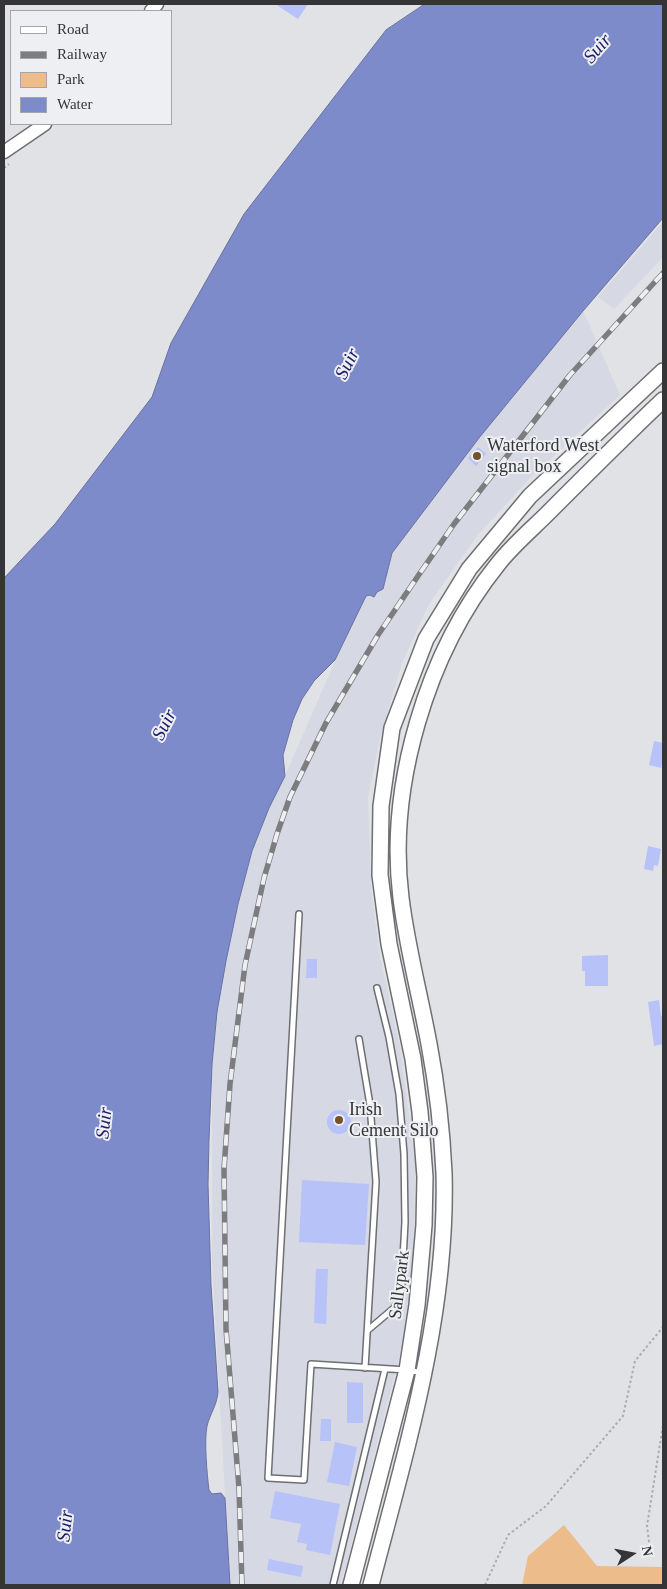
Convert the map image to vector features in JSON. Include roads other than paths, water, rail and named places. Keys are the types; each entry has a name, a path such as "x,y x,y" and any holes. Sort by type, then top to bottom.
{"main road":[{"name":"Sallypark","path":"351,1585 407,1370 421,1273 425,1217 425,1177 418,1096 382,895 379,856 381,806 392,728 426,639 469,570 530,496 663,371"},
{"path":"371,1585 424,1373 436,1304 444,1212 444,1172 436,1088 429,1042 416,984 400,894 399,831 407,764 430,685 464,613 499,563 663,400"}],"street":[{"path":"4,152 44,125"}],"lane":[{"path":"299,914 268,1478 304,1480 311,1364 407,1370 424,1373"},
{"path":"368,1330 394,1308 401,1297 405,1222 404,1154 399,1094 389,1037 377,988"},
{"path":"359,1039 370,1105 375,1163 365,1368"},
{"path":"333,1585 385,1369"}],"water":[{"name":"Suir","path":"425,4 663,4 663,218 583,311 479,438 392,553 383,589 377,592 374,597 366,596 335,660 314,681 302,699 293,720 283,755 285,776 269,808 252,851 238,904 217,1012 212,1064 208,1184 211,1285 218,1392 207,1426 206,1449 209,1490 212,1494 221,1493 225,1498 230,1585 4,1585 5,577 55,524 152,397 171,343 244,214 386,30"}],"railway":[{"path":"242,1585 239,1488 226,1329 224,1169 230,1084 245,965 264,878 277,834 290,797 326,723 378,635 418,576 454,524 570,375 663,273"}],"place":[{"name":"Waterford West signal box","path":"477,456"},
{"name":"Irish Cement Silo","path":"339,1120"}]}
